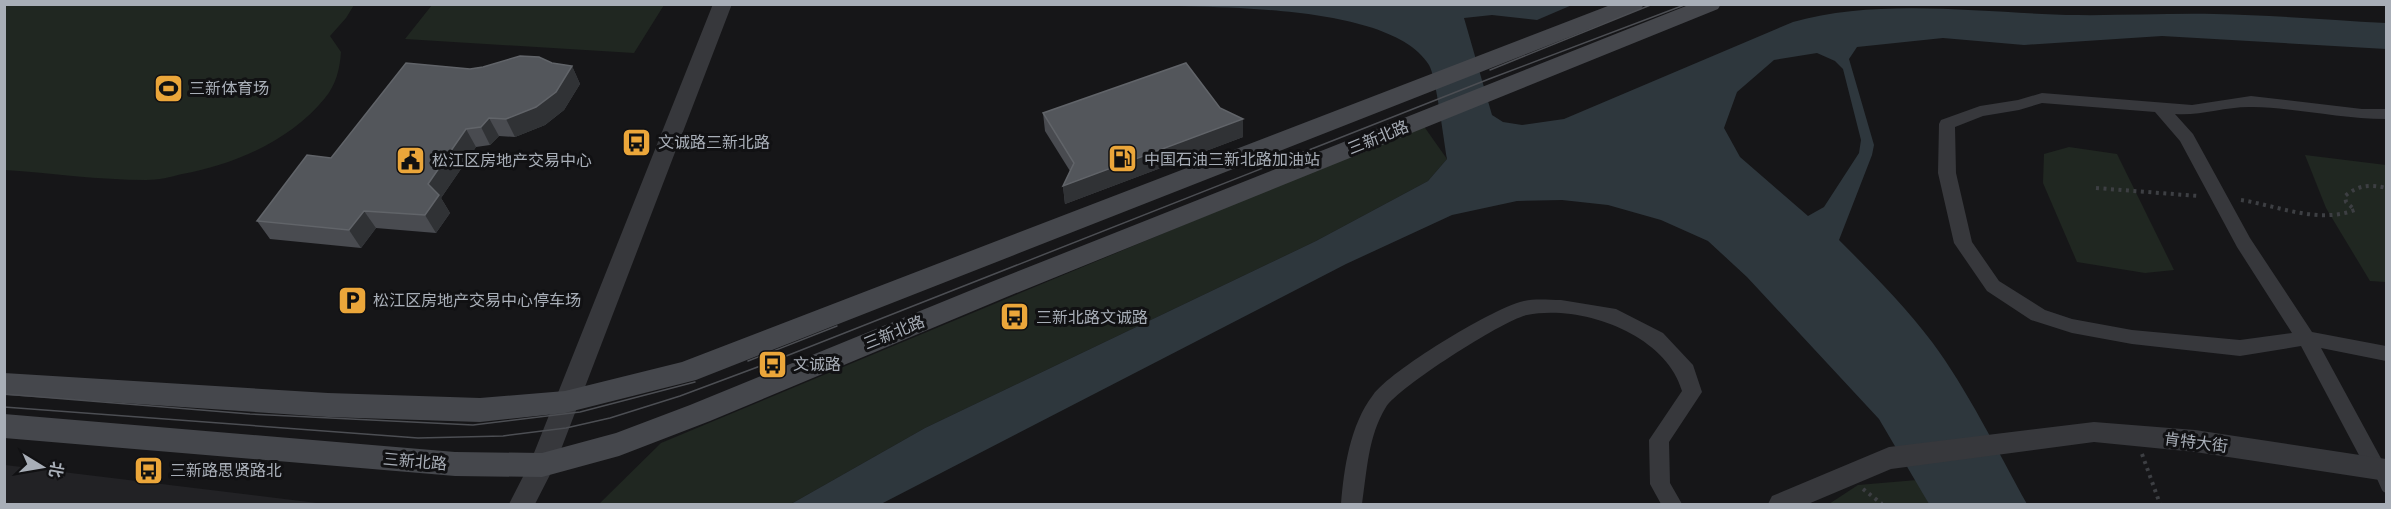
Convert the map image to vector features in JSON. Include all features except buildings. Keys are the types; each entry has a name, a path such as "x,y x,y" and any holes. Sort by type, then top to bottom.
{"main road":[{"name":"三新北路","path":"4,384 328,405 480,410 565,402 686,372 1634,4"},
{"name":"三新北路","path":"4,426 455,464 542,465 619,444 700,413 1711,4"}],"street":[{"path":"522,504 542,465 723,4"},
{"path":"2386,114 2362,114 2251,101 2192,110 2042,98 2019,105 1980,111 1947,124 1947,173 1963,243 1993,286 2038,315 2072,326 2132,337 2241,348 2306,338 2386,353"},
{"path":"2158,106 2187,138 2243,242 2306,338 2383,475"},
{"path":"1351,504 1362,438 1380,400 1415,371 1453,345 1523,308 1561,307 1609,314 1647,333 1656,338 1686,371 1692,392 1659,440 1659,484 1672,504"},
{"name":"肯特大街","path":"1782,504 1889,458 2094,432 2195,441 2383,475"}],"path":[{"path":"2096,188 2136,192 2167,191 2212,198 2222,202 2248,201 2324,216 2339,216 2355,210 2346,202 2344,196 2351,189 2373,184 2386,188"},
{"path":"2136,436 2160,504"},
{"path":"1858,485 1882,504"}],"shaded area":[{"name":"三新体育场","path":"4,5 354,5 330,36 341,52 335,82 325,98 295,127 260,148 222,164 169,177 128,180 5,170"},
{"path":"432,5 664,5 634,53 405,39"},
{"path":"1123,5 1572,5 1537,20 1492,15 1464,18 1492,115 1503,122 1522,125 1564,119 1793,22 1853,11 1916,8 2063,15 2214,14 2386,23 2386,49 2162,36 2024,45 1943,38 1857,47 1849,59 1874,145 1839,240 1899,302 1945,360 1970,400 2027,504 1929,504 1879,419 1747,277 1708,241 1661,220 1608,205 1562,200 1517,201 1452,215 1346,264 881,504 791,504 925,428 1316,241 1428,181 1447,159 1432,72 1429,65 1407,44 1374,29 1333,18 1240,8","holes":["1817,53 1835,61 1843,69 1861,140 1859,153 1824,207 1808,216 1740,157 1724,128 1737,92 1774,60"]},
{"path":"1423,125 1447,159 1428,181 1316,241 925,428 791,504 599,504 661,443"},
{"path":"2069,147 2117,154 2174,270 2145,273 2077,262 2043,183 2044,154"},
{"path":"2305,155 2386,165 2386,282 2370,281 2326,208"},
{"path":"5,465 325,504 5,504"},
{"path":"1917,480 1929,504 1829,504 1858,485"}],"tram line":[{"path":"1490,70 1653,4"},
{"path":"4,407 418,438 503,436 566,428 610,418 680,396 771,362 1489,79 1687,4"},
{"path":"748,361 837,326"},
{"path":"4,394 250,414 473,425 580,412 695,382"}],"place":[{"name":"三新体育场","path":"168,88"},
{"name":"文诚路三新北路","path":"637,142"},
{"name":"中国石油三新北路加油站","path":"1123,159"},
{"name":"松江区房地产交易中心","path":"411,160"},
{"name":"松江区房地产交易中心停车场","path":"352,300"},
{"name":"三新北路文诚路","path":"1015,317"},
{"name":"文诚路","path":"772,364"},
{"name":"三新路思贤路北","path":"149,470"}]}
